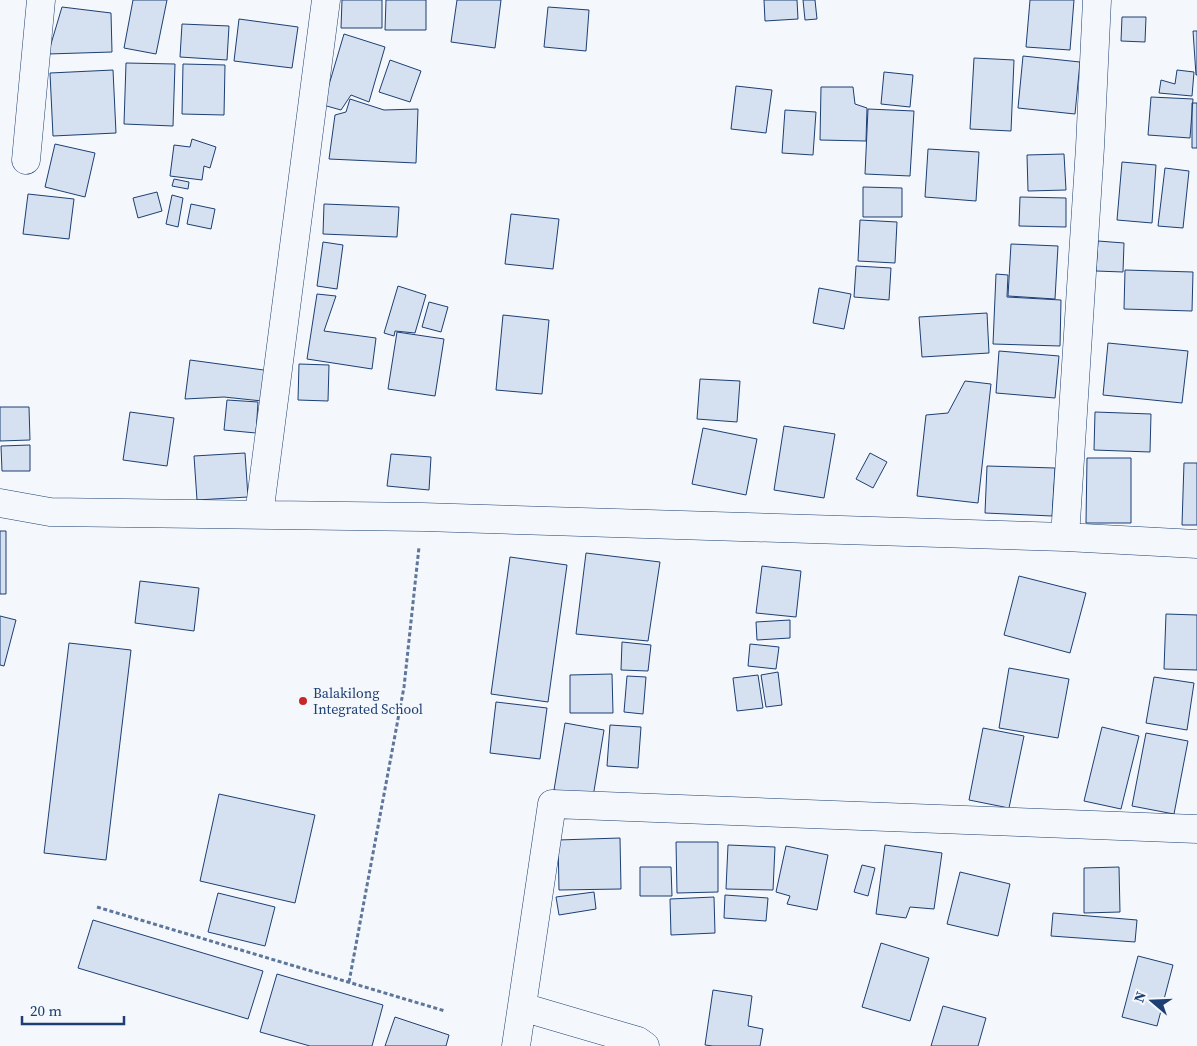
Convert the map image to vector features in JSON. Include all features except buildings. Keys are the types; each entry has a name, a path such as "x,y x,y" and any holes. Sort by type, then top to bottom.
{"street":[{"path":"26,160 41,0"},
{"path":"259,515 326,0"},
{"path":"1065,537 1097,0"},
{"path":"0,503 50,512 423,517 1065,537 1197,544"},
{"path":"516,1046 552,804 1197,829"},
{"path":"522,1007 638,1041 646,1046"}],"path":[{"path":"349,982 404,687 423,517"},
{"path":"98,907 445,1011"}],"place":[{"name":"Balakilong Integrated School","path":"303,701"}]}
